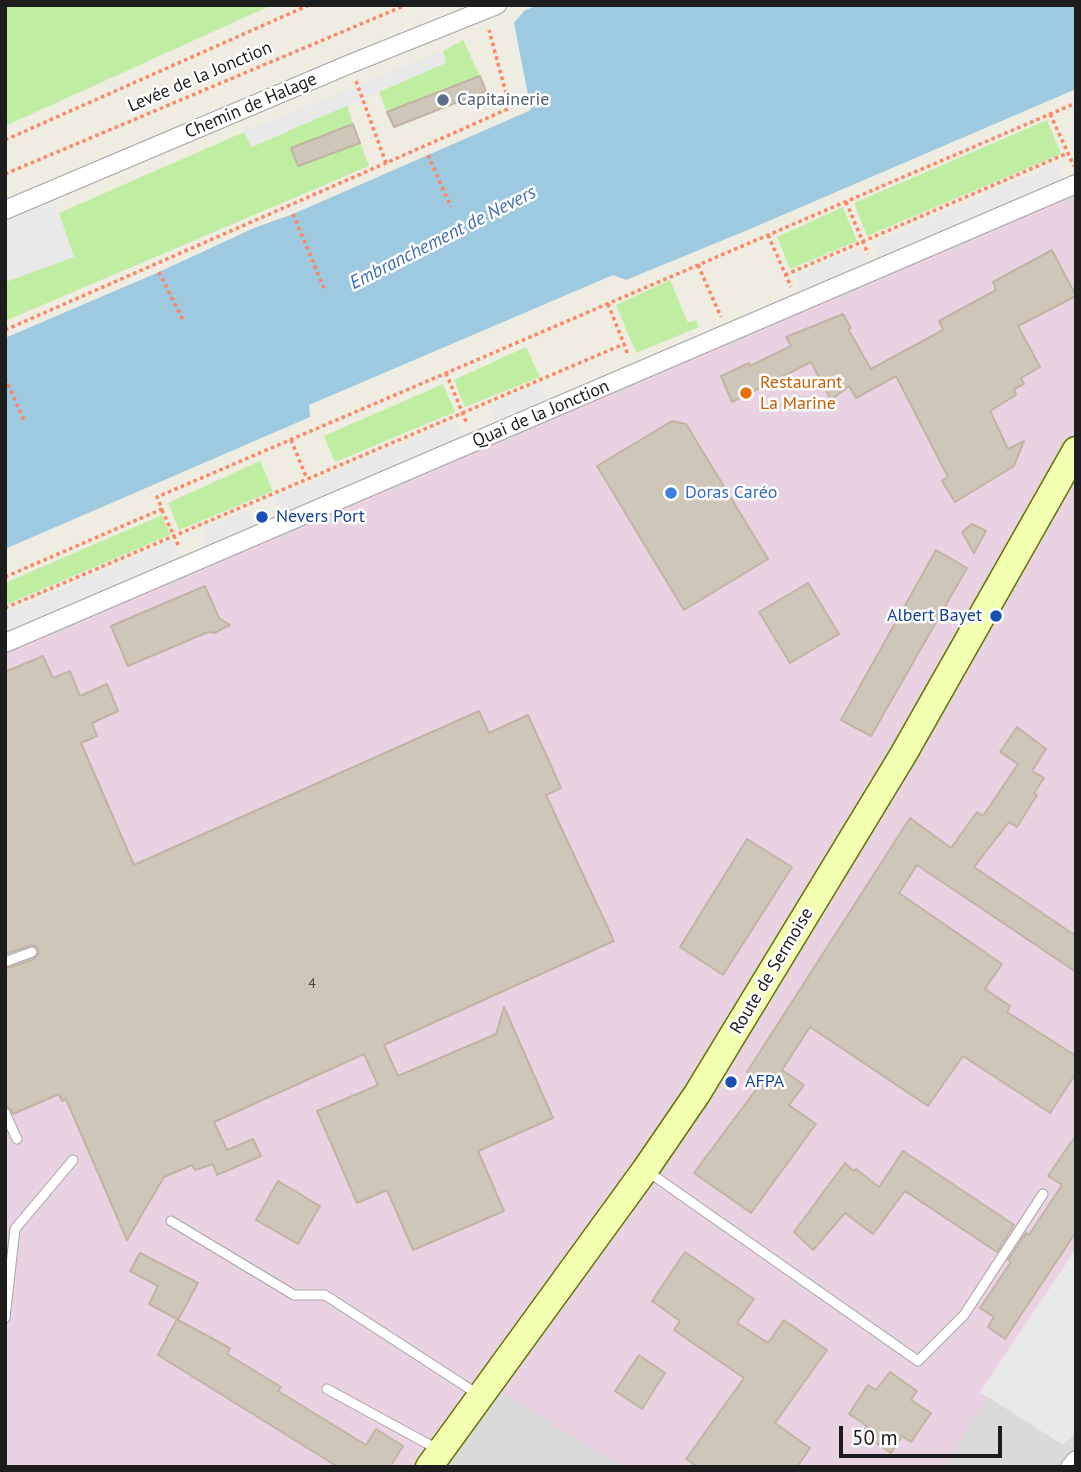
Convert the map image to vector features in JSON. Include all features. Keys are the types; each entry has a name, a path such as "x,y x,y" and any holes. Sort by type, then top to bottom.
{"main road":[{"name":"Route de Sermoise","path":"435,1459 697,1094 903,755 1075,453"}],"street":[{"name":"Chemin de Halage","path":"5,210 350,64 491,8"},
{"name":"Quai de la Jonction","path":"5,643 876,272 1076,184"},
{"path":"1070,1467 1076,1460"}],"lane":[{"path":"5,962 32,952"},
{"path":"5,1113 17,1139"},
{"path":"5,1318 15,1229 73,1160"},
{"path":"645,1170 918,1361 964,1315 1043,1194"},
{"path":"171,1221 294,1295 325,1295 481,1395"},
{"path":"327,1389 435,1459"}],"path":[{"path":"5,140 309,5"},
{"name":"Levée de la Jonction","path":"5,174 406,5"},
{"path":"5,330 510,108 491,8"},
{"path":"350,64 386,163"},
{"path":"187,565 158,497 1076,103"},
{"path":"1050,114 1076,171"},
{"path":"785,275 1068,153"},
{"path":"428,155 451,207"},
{"path":"846,202 876,272"},
{"path":"293,214 324,288"},
{"path":"768,235 792,290"},
{"path":"698,265 729,335"},
{"path":"159,272 184,322"},
{"path":"608,304 630,359"},
{"path":"5,608 624,344"},
{"path":"446,373 475,442"},
{"path":"5,379 24,420"},
{"path":"291,440 307,479"},
{"path":"5,577 162,509"}],"shaded area":[{"path":"443,51 446,63 251,147 244,132"},
{"path":"1057,162 1063,179 878,259 872,244"},
{"path":"1076,185 1076,1257 944,1467 621,1467 504,1393 441,1467 5,1467 5,643"},
{"path":"54,199 74,257 5,282 5,218"},
{"path":"861,247 868,263 800,291 795,275"},
{"path":"540,383 548,401 496,422 488,407"},
{"path":"456,420 464,436 280,516 273,498"},
{"path":"246,510 254,526 207,546 201,530"},
{"path":"173,540 181,558 5,633 5,613"},
{"path":"1076,1249 1076,1432 1063,1445 980,1392"},
{"path":"1076,1257 1076,1467 944,1467"},
{"path":"504,1393 621,1467 441,1467"}],"green space":[{"path":"5,5 272,5 5,126"},
{"path":"463,40 480,76 387,112 379,92 445,63 443,51"},
{"path":"347,105 353,124 292,148 299,166 360,143 369,166 5,321 5,282 73,257 59,213 244,132 252,147"},
{"path":"1047,120 1061,154 867,236 854,203"},
{"path":"843,207 857,241 790,269 777,237"},
{"path":"670,280 688,323 696,320 699,327 636,353 616,305"},
{"path":"526,347 540,377 465,407 454,380"},
{"path":"443,384 455,412 335,462 324,436"},
{"path":"260,461 273,491 179,530 168,503"},
{"path":"162,515 170,535 5,605 5,583"}],"water":[{"name":"Embranchement de Nevers","path":"537,5 1076,5 1076,89 750,229 626,280 613,275 309,405 310,417 5,549 5,338 531,110 514,23 524,11"}],"building":[{"path":"480,76 486,91 394,127 387,112"},
{"path":"353,124 360,143 298,166 291,148"},
{"path":"1052,250 1076,296 1018,326 1040,367 1021,378 1024,384 1014,389 1016,395 990,411 1008,449 1024,441 1014,466 955,502 942,481 948,477 896,376 856,398 849,386 831,400 811,362 732,402 721,376 749,363 750,366 791,346 786,337 843,314 851,328 848,329 871,369 943,330 939,321 996,290 993,282"},
{"name":"Doras Caréo","path":"672,421 686,424 768,559 684,610 597,466"},
{"path":"972,524 986,531 974,553 962,532"},
{"path":"936,550 967,568 871,736 841,720"},
{"path":"808,583 839,634 790,663 759,612"},
{"path":"205,586 219,618 230,625 128,666 111,626"},
{"path":"43,656 53,678 70,671 80,696 107,684 118,711 92,723 97,736 81,743 134,865 479,711 489,733 528,715 561,788 546,795 614,941 384,1045 398,1076 496,1034 504,1007 553,1118 478,1151 504,1211 413,1250 387,1190 357,1203 317,1111 378,1085 364,1054 214,1122 227,1150 253,1139 261,1156 217,1175 213,1164 195,1170 192,1165 164,1177 127,1240 66,1099 62,1101 59,1094 13,1114 10,1108 5,1106 5,969 34,959 39,952 37,947 32,945 5,954 5,672"},
{"path":"1017,727 1046,749 1032,771 1044,778 1017,827 1009,822 974,867 1076,936 1076,972 917,865 899,893 1002,964 985,989 1010,1006 1007,1012 1076,1056 1076,1073 1050,1113 963,1056 928,1106 810,1027 782,1070 804,1085 789,1105 816,1124 751,1213 694,1173 761,1083 747,1072 910,818 951,848 977,812 983,816 1018,764 1000,752"},
{"path":"747,839 792,867 723,975 680,947"},
{"path":"1076,1135 1076,1232 1005,1339 988,1327 994,1317 980,1308 1011,1262 1008,1260 1026,1233 1029,1235 1062,1185 1048,1176"},
{"path":"903,1151 1014,1225 997,1252 905,1191 873,1234 845,1213 813,1250 794,1232 845,1163 879,1187"},
{"path":"278,1181 320,1206 298,1244 256,1220"},
{"path":"685,1252 754,1299 737,1323 768,1343 784,1320 827,1350 775,1423 810,1448 797,1467 698,1467 686,1459 744,1378 674,1330 680,1321 652,1301"},
{"path":"140,1253 198,1283 178,1320 230,1348 227,1354 281,1387 278,1391 366,1445 376,1429 403,1446 390,1467 338,1467 158,1355 177,1319 149,1304 158,1286 130,1271"},
{"path":"639,1355 665,1373 642,1409 615,1391"},
{"path":"890,1372 917,1391 911,1400 931,1413 911,1442 902,1436 891,1453 862,1433 867,1426 849,1414 868,1385 876,1390"}],"place":[{"name":"Capitainerie","path":"443,100"},
{"name":"Restaurant La Marine","path":"746,393"},
{"name":"Doras Caréo","path":"671,493"},
{"name":"Nevers Port","path":"262,517"},
{"name":"Albert Bayet","path":"996,616"},
{"name":"AFPA","path":"731,1082"}]}
